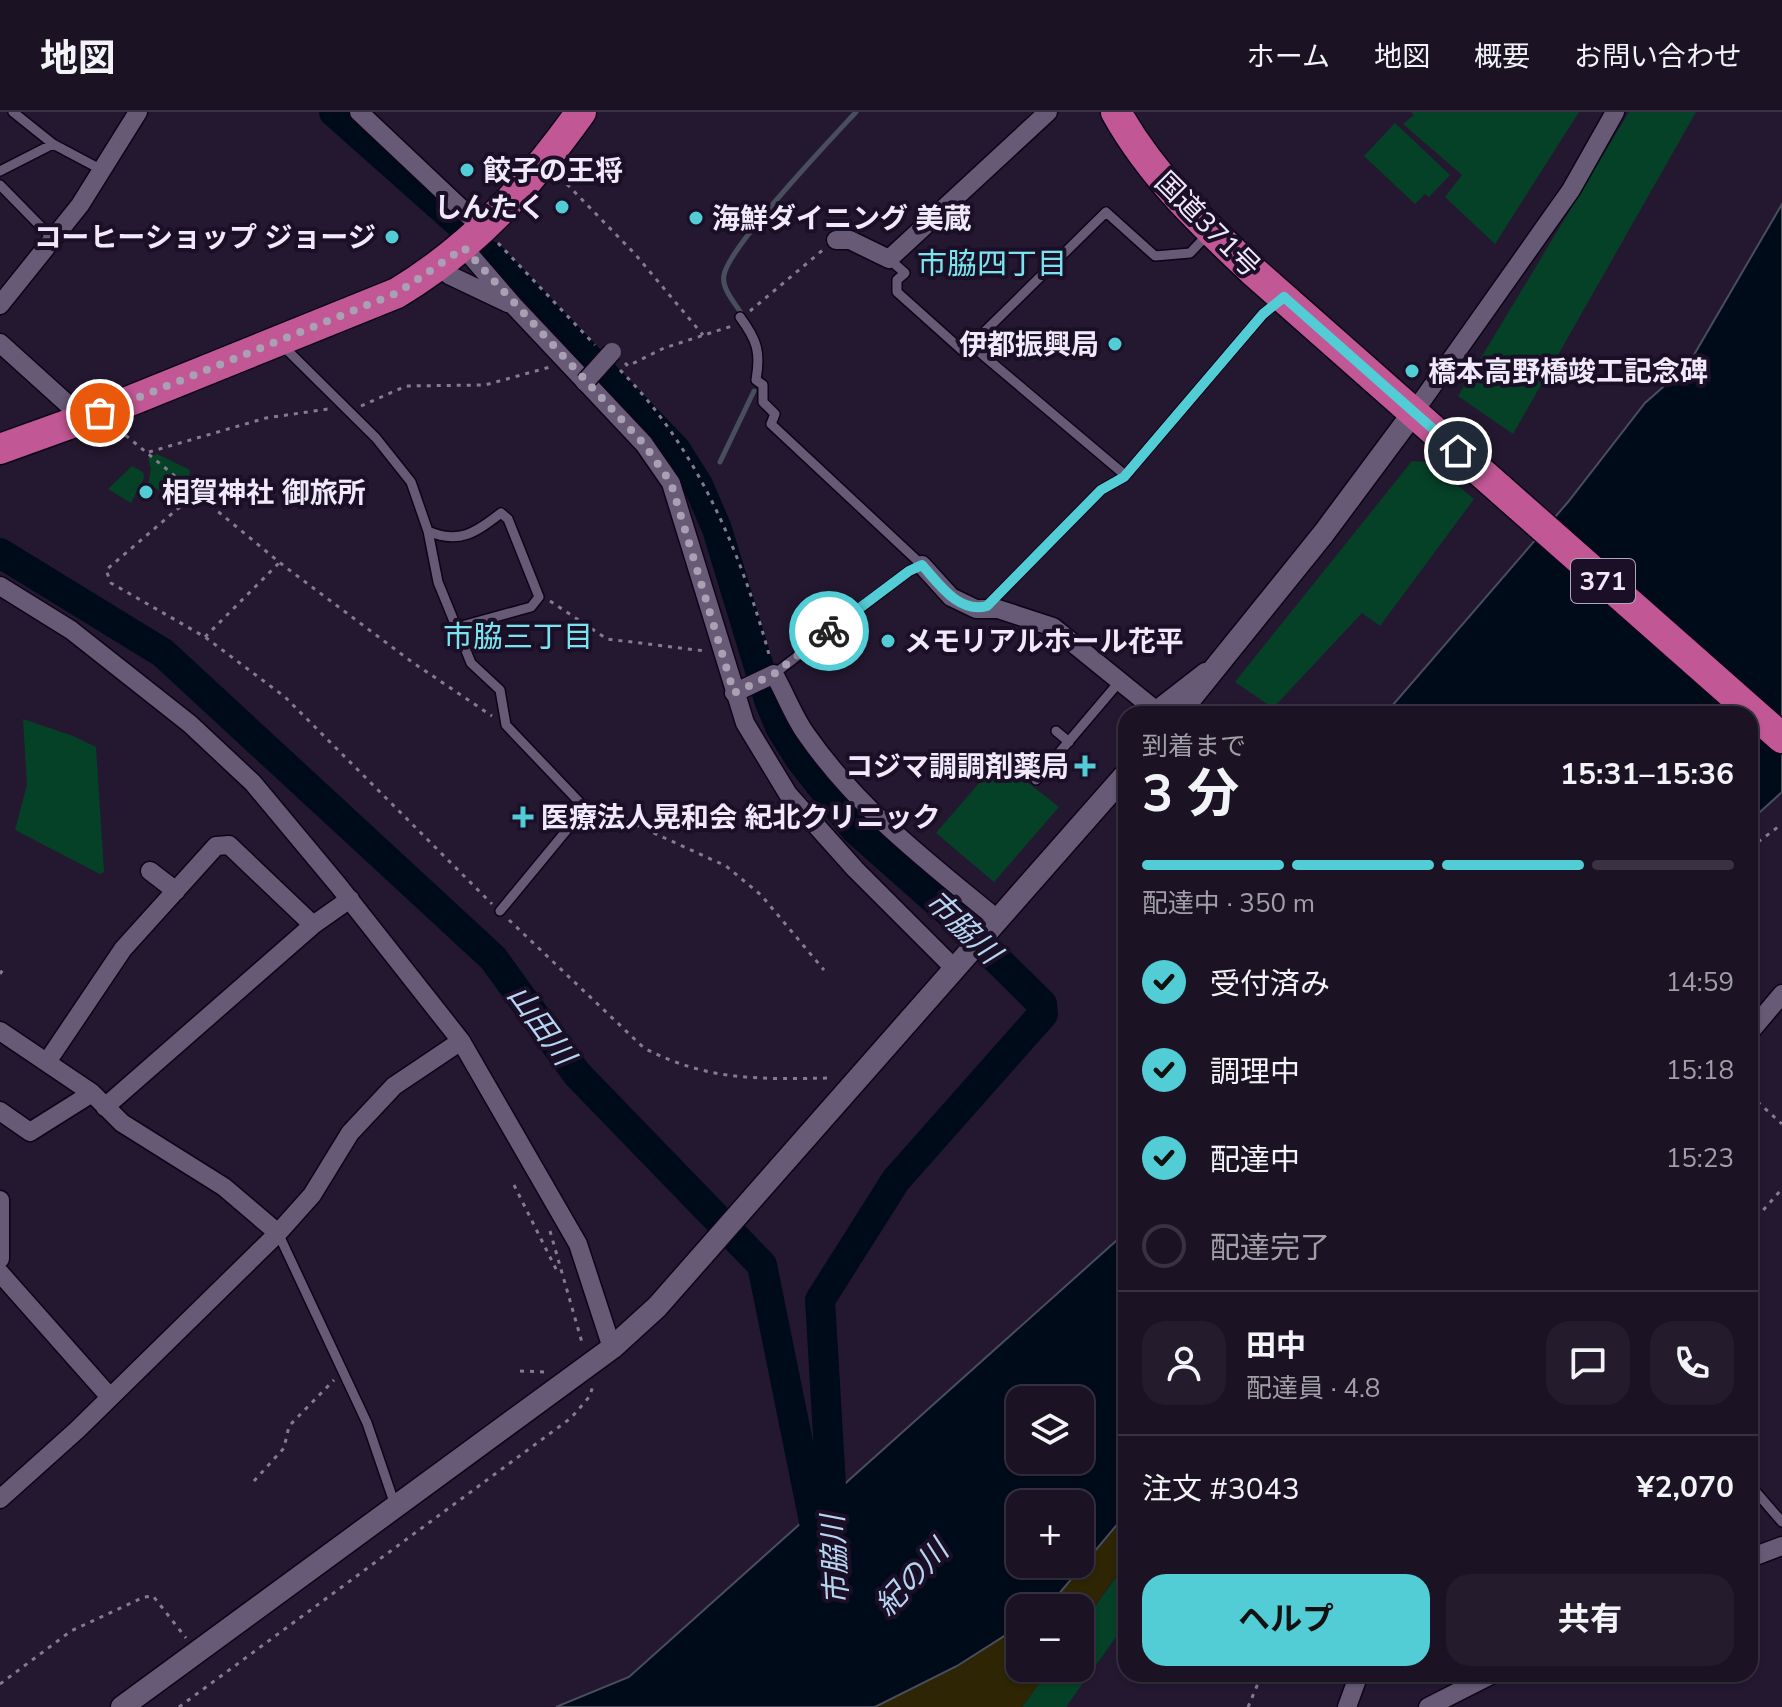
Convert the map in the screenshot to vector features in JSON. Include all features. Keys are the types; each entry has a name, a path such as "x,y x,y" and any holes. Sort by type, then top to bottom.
{"highway":[{"path":"0,449 397,293 474,239 543,161 581,112"},
{"name":"国道371号","path":"1116,112 1136,148 1182,204 1210,231 1746,706"},
{"name":"国道371号","path":"1758,717 1782,738"}],"street":[{"path":"0,305 53,239 138,112"},
{"path":"359,112 474,239 514,306 644,444 671,483 685,521 720,651 745,723 788,794 855,869 954,968"},
{"path":"836,240 850,240 889,259 1048,112"},
{"path":"1184,706 1420,417 1571,190 1615,112"},
{"path":"449,275 514,306"},
{"path":"0,343 92,415"},
{"path":"585,382 609,356"},
{"path":"922,565 951,597 976,609 987,606 1053,627 1147,706"},
{"path":"0,586 71,630 190,724 253,783 350,899 461,1041 578,1244 606,1352"},
{"path":"1161,706 1220,661"},
{"path":"734,693 774,674 804,732 851,791 886,828 997,919"},
{"path":"1104,798 1118,773"},
{"path":"122,1707 606,1352 657,1307 1118,783"},
{"path":"47,1062 123,949 216,846 229,845 313,925"},
{"path":"150,871 176,891"},
{"path":"0,1111 30,1132 99,1100 313,925 350,899"},
{"path":"1758,1022 1782,994"},
{"path":"0,1031 99,1100 158,1148 224,1187 278,1233"},
{"path":"0,1499 77,1430 278,1233 312,1195 350,1133 394,1086 461,1041"},
{"path":"0,1200 0,1259"},
{"path":"0,1273 109,1396"},
{"path":"1758,1555 1782,1546"},
{"path":"1347,1707 1356,1682"},
{"path":"1428,1707 1477,1682"}],"lane":[{"path":"13,112 53,144 102,170"},
{"path":"0,171 53,144"},
{"path":"0,185 53,239"},
{"path":"889,259 905,273 897,280 897,292 964,352 1106,212 1155,256 1190,253 1210,231"},
{"path":"987,606 1101,490 1125,475 1263,314 1284,297"},
{"path":"740,317 755,337 761,355 756,380 763,385 763,402 775,414 771,424 922,565 909,571 774,674"},
{"path":"278,341 376,438 411,482 428,531 438,582 471,663 500,690 506,725 585,808 500,911"},
{"path":"971,345 1125,475"},
{"path":"428,531 445,539 459,539 501,513 508,519 539,597 531,607 458,627"},
{"path":"1036,780 1120,681"},
{"path":"1056,731 1069,742"},
{"path":"278,1233 379,1453 396,1506"},
{"path":"1758,1494 1782,1522"}],"path":[{"path":"543,161 644,264 703,335"},
{"path":"474,239 609,356 634,384 689,459 706,490 758,614 774,674"},
{"path":"149,452 266,418 342,407 406,386 485,385 545,370 564,360"},
{"path":"92,415 149,452 279,563 412,662 506,725"},
{"path":"195,494 106,570 111,583 205,637 250,668 310,720 500,911 644,1048 671,1062 749,1080 857,1077"},
{"path":"205,637 279,563"},
{"path":"539,597 607,639 720,651"},
{"path":"570,794 726,866 761,895 824,970"},
{"path":"1758,842 1782,824"},
{"path":"0,974 4,968"},
{"path":"1758,1102 1782,1124"},
{"path":"514,1185 560,1277 584,1343 577,1354"},
{"path":"1758,1216 1782,1189"},
{"path":"548,1225 560,1277"},
{"path":"179,1707 571,1418 590,1396 606,1352"},
{"path":"254,1481 284,1448 289,1426 325,1392 341,1368"},
{"path":"520,1371 557,1372"},
{"path":"0,1684 71,1631 144,1597 153,1596 197,1651"},
{"path":"1248,1707 1259,1682"}],"green space":[{"path":"1411,112 1579,112 1495,244 1445,197 1462,175 1403,124 1414,115"},
{"path":"1629,112 1696,112 1513,434 1458,396"},
{"path":"1395,123 1450,175 1429,197 1425,194 1415,204 1364,156"},
{"path":"157,454 190,470 189,477 197,481 195,492 176,499 148,484 151,469 148,458"},
{"path":"1412,461 1429,462 1474,499 1380,626 1362,613 1275,706 1270,706 1235,682"},
{"path":"132,466 143,472 144,478 131,503 108,489"},
{"path":"23,719 96,747 104,872 100,874 15,830 27,785"},
{"path":"999,760 1059,807 994,882 936,833"},
{"path":"1118,1576 1118,1634 1094,1668 1094,1608"},
{"path":"1040,1682 1084,1682 1066,1707 1022,1707"}],"sand":[{"path":"1118,1525 1118,1573 1094,1607 1094,1594 1059,1594 1073,1578 1094,1578 1094,1553"},
{"path":"1006,1635 1006,1682 1040,1682 1022,1707 875,1707 957,1666"}],"water":[{"path":"1782,204 1782,792 1758,814 1758,706 1392,706 1568,502 1645,403 1688,365"},
{"name":"紀の川","path":"1118,1239 1118,1524 1094,1552 1094,1490 1006,1490 1006,1578 1072,1578 1059,1594 1006,1594 1006,1635 957,1666 875,1707 556,1707 629,1677"}],"waterway":[{"name":"市脇川","path":"334,112 459,223"},
{"path":"741,313 725,285 724,275 730,261 782,193 856,112"},
{"name":"市脇川","path":"490,256 676,450 698,485 717,529 769,700 780,727 800,759 855,829 951,914 1042,1004 1043,1014 896,1180 820,1300 834,1536"},
{"path":"720,462 754,391"},
{"name":"山田川","path":"0,553 163,653 493,958 577,1074 762,1265 819,1546"}],"way so far":[{"path":"100,413 397,293 464,248 514,306 644,444 671,483 685,521 734,693 774,674 829,631"}],"place":[{"name":"餃子の王将","path":"467,170"},
{"name":"しんたく","path":"562,207"},
{"name":"海鮮ダイニング 美蔵","path":"696,218"},
{"name":"コーヒーショップ ジョージ","path":"392,237"},
{"name":"伊都振興局","path":"1115,344"},
{"name":"橋本高野橋竣工記念碑","path":"1412,371"},
{"name":"相賀神社 御旅所","path":"146,492"},
{"name":"メモリアルホール花平","path":"888,641"},
{"name":"コジマ調調剤薬局","path":"1085,766"},
{"name":"医療法人晃和会 紀北クリニック","path":"523,817"}],"district":[{"name":"市脇四丁目","path":"992,264"},
{"name":"市脇三丁目","path":"518,637"}],"route":[{"path":"829,631 909,571 922,565 951,597 976,609 987,606 1101,490 1124,477 1263,314 1284,297 1458,451"}]}
